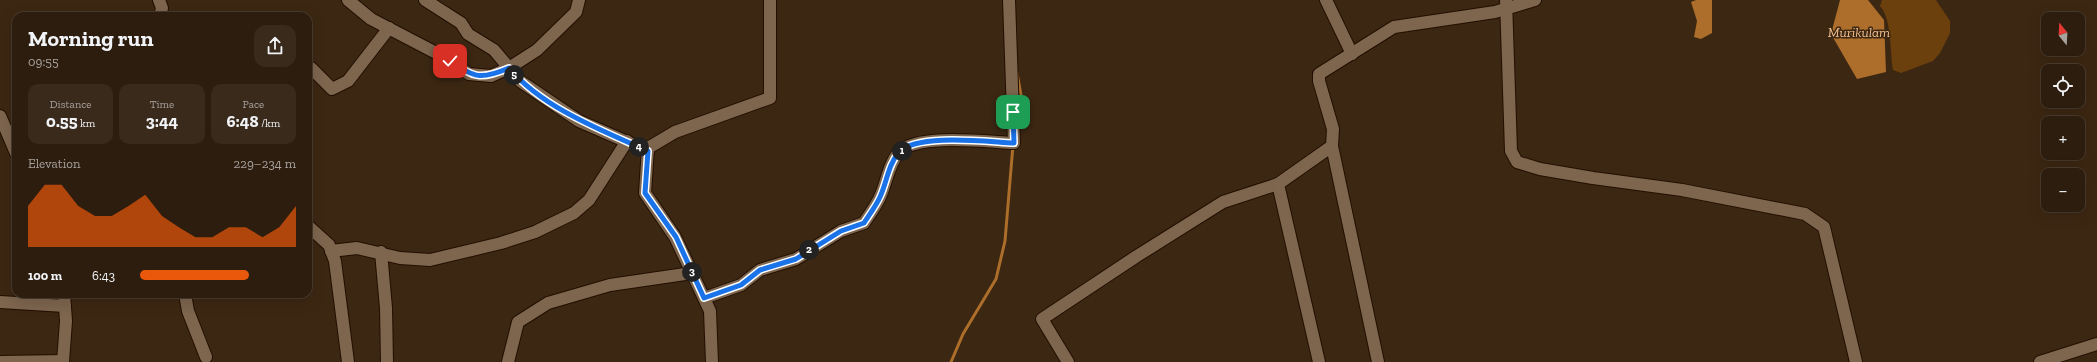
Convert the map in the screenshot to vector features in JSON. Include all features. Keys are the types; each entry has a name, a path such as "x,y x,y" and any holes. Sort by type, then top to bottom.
{"street":[{"path":"159,0 162,8 161,12"},
{"path":"348,0 371,18 442,56 469,74 491,76 509,68 537,50 576,12 579,0"},
{"path":"425,0 461,23 468,34 494,50 520,81 579,121 648,151"},
{"path":"712,362 710,311 676,237 645,193 648,148 675,132 770,98 770,0"},
{"path":"704,298 741,285 760,270 796,259 841,231 864,223 880,198 890,168 900,151 920,143 931,141 957,140 1014,143 1009,0"},
{"path":"1326,0 1352,54"},
{"path":"1378,362 1332,146 1333,129 1318,81 1319,74 1394,27 1495,12 1505,4 1535,0"},
{"path":"1505,4 1511,151 1518,162 1540,169 1682,190 1805,214 1824,227 1856,362"},
{"path":"312,69 332,88 348,81 389,28"},
{"path":"0,116 12,144"},
{"path":"331,251 357,248 381,252 400,258 430,260 501,243 536,232 574,213 589,200 627,141"},
{"path":"1068,362 1042,319 1137,256 1223,202 1278,184 1332,146"},
{"path":"1278,184 1319,362"},
{"path":"312,229 321,236 331,251 335,261 348,362"},
{"path":"381,252 386,308 387,362"},
{"path":"508,362 518,322 548,303 610,285 692,273"},
{"path":"186,298 188,311 206,357"},
{"path":"0,302 64,300 66,321 63,362 1,362"},
{"path":"2040,362 2097,344"}],"shaded area":[{"path":"1882,0 1936,0 1950,21 1950,33 1940,53 1933,61 1901,73 1893,70 1889,27 1884,12 1880,6"}],"water":[{"path":"1696,0 1712,0 1712,33 1701,39 1694,37 1697,21 1691,2"},
{"name":"Murikulam","path":"1840,0 1868,0 1884,20 1886,72 1857,79 1831,34"}],"waterway":[{"path":"1017,73 1024,112 1018,128"},
{"path":"951,362 963,334 996,279 1005,241 1013,145"}],"route":[{"path":"450,61 469,74 491,76 509,68 520,81 579,121 648,151 645,193 676,237 704,298 741,285 760,270 796,259 841,231 864,223 880,198 890,168 900,151 920,143 931,141 957,140 1014,143 1013,112"}]}
